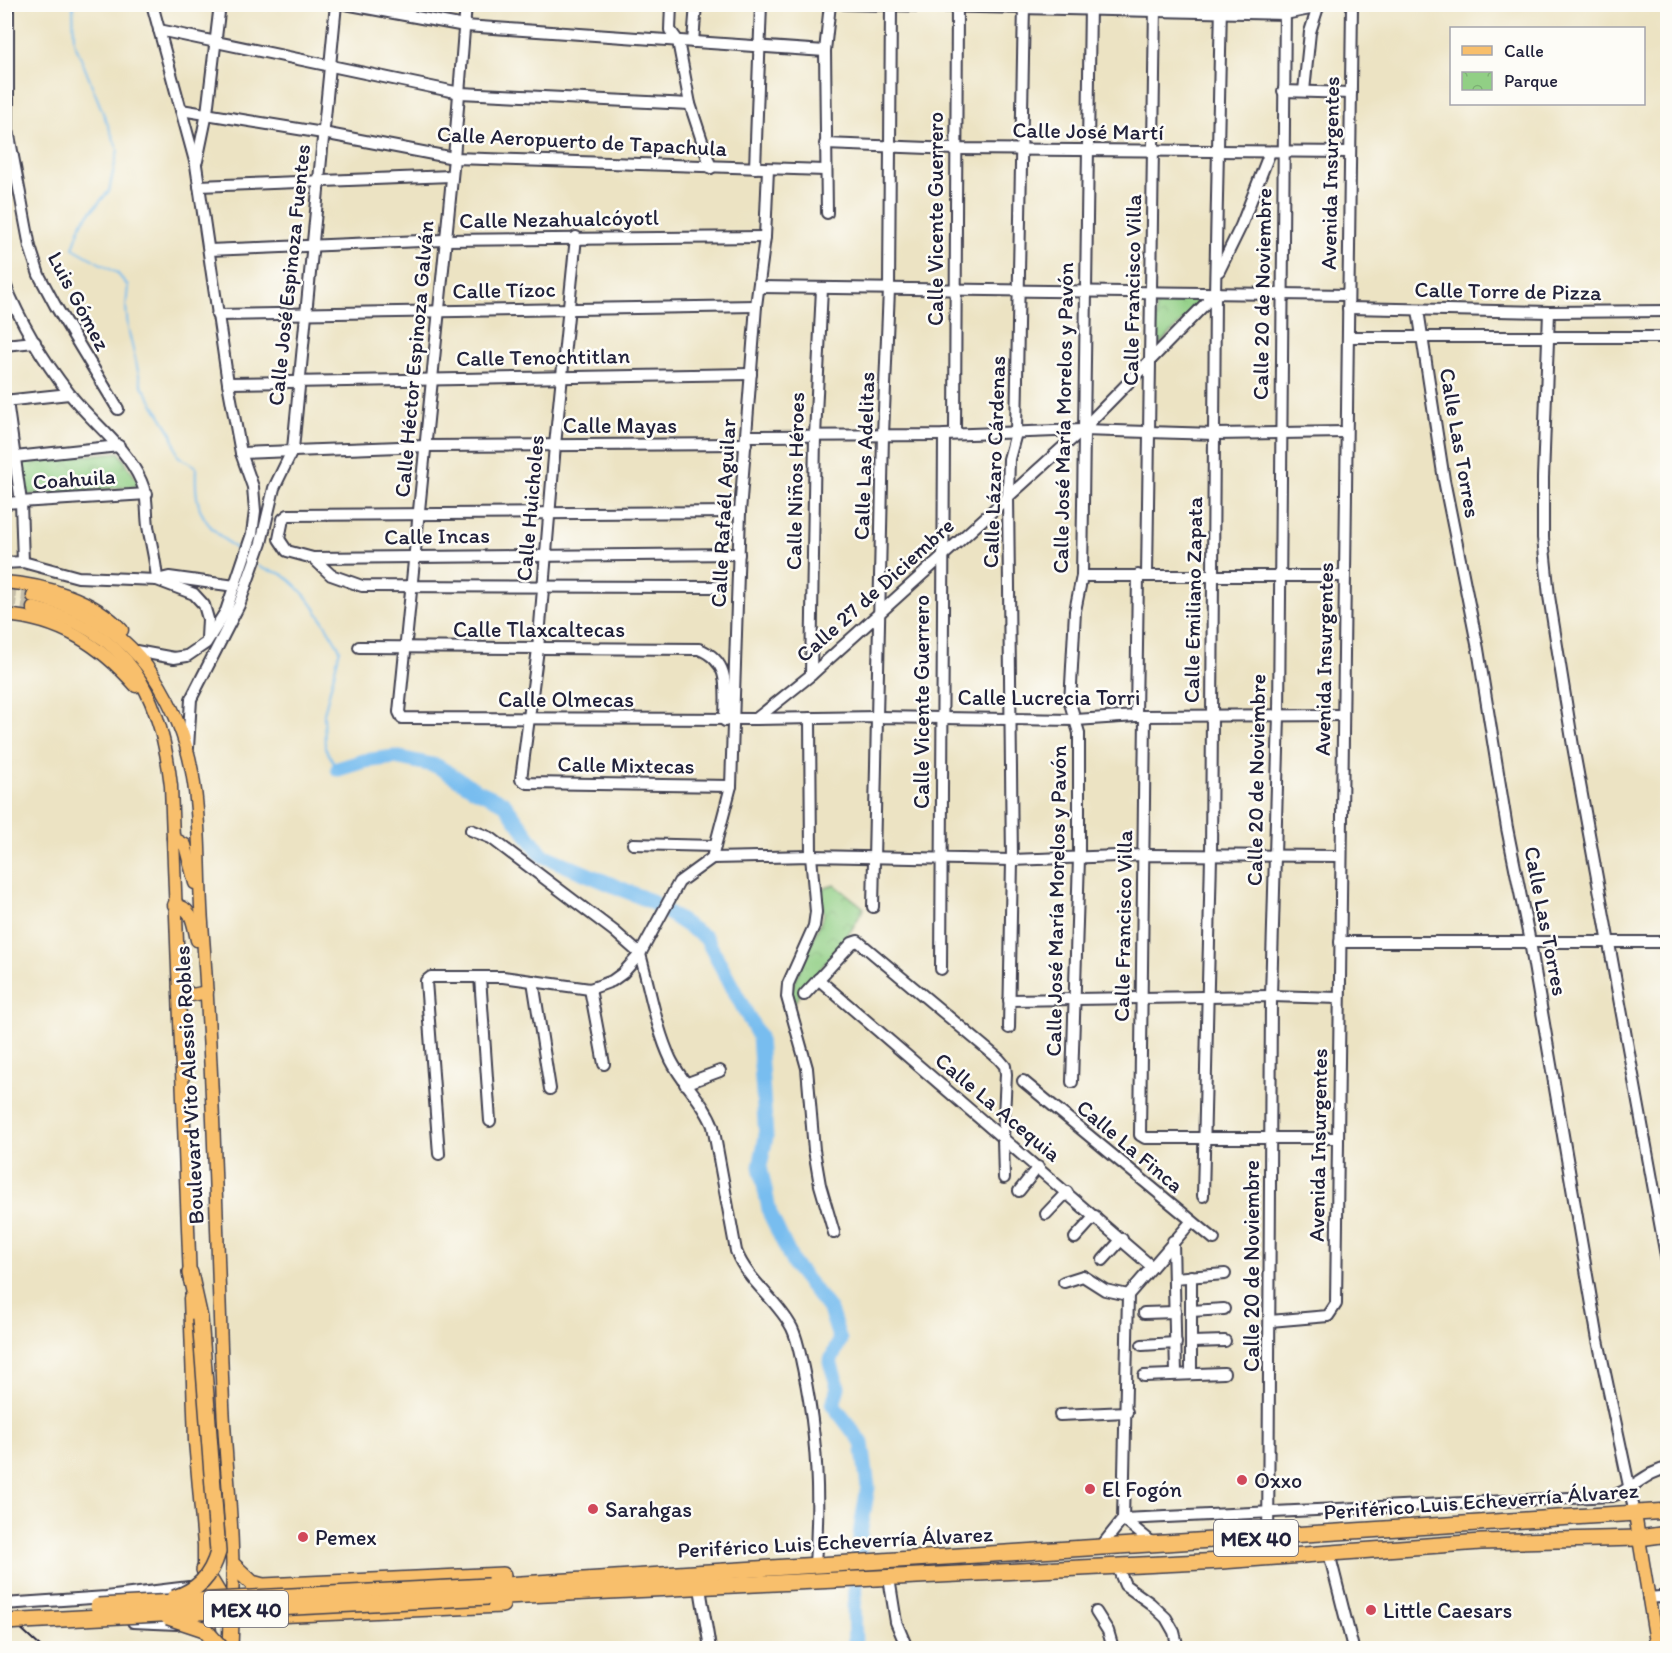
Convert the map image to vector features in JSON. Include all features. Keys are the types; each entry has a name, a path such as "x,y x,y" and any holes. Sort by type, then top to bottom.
{"highway":[{"path":"154,1608 199,1586 212,1571 218,1552 200,1318 190,1274"},
{"name":"Periférico Luis Echeverría Álvarez","path":"488,1591 547,1582 815,1564 1099,1549 1668,1511"},
{"path":"1635,1514 1655,1521 1668,1533"},
{"name":"Periférico Luis Echeverría Álvarez","path":"4,1612 154,1608 488,1591 578,1593 700,1588 834,1579 1117,1566 1481,1542 1640,1538 1668,1533"},
{"path":"204,1565 232,1616"},
{"path":"234,1566 252,1582 263,1586 501,1575 523,1575 547,1582"},
{"path":"230,1648 232,1616 245,1598 263,1586"},
{"path":"263,1586 258,1599 260,1606 270,1616"},
{"path":"232,1616 537,1604 578,1593"},
{"path":"154,1608 204,1629 221,1648"},
{"name":"Periférico Luis Echeverría Álvarez","path":"4,1622 154,1608"}],"main road":[{"path":"4,582 50,590 87,604 120,627 136,651"},
{"name":"Boulevard Vito Alessio Robles","path":"212,1648 204,1588 204,1545 195,1441 173,838 167,752 154,706 133,670 111,644 71,620 33,602 86,614 136,651 169,704 188,752 195,802 207,992 226,1450 234,1566 232,1616 236,1648"},
{"path":"4,615 29,617 73,632 96,647 126,674 154,706"},
{"path":"173,838 182,842 187,850 200,898"},
{"path":"174,905 182,906 189,913 206,976"},
{"path":"179,987 192,995 207,992"},
{"name":"Calle Las Torres","path":"1635,1514 1657,1648"},
{"path":"1608,1539 1626,1543 1643,1563"},
{"path":"204,1545 220,1549 232,1543"},
{"path":"181,1588 196,1578 204,1565"},
{"path":"204,1588 232,1616"}],"street":[{"name":"Luis Gómez","path":"8,4 7,112 10,170 30,247 39,275 55,305 118,409"},
{"path":"152,4 196,165 228,382 241,453 255,499 245,576 229,628 191,699 188,752"},
{"path":"196,165 207,113 220,4"},
{"name":"Calle José Espinoza Fuentes","path":"245,576 261,543 274,488 293,449 297,382 306,313 336,4"},
{"path":"345,4 465,26 825,51"},
{"name":"Calle Héctor Espinoza Galván","path":"400,716 444,240 454,158 466,4"},
{"path":"671,4 670,30 678,41 690,104 711,168"},
{"path":"693,42 696,4"},
{"path":"755,168 761,4"},
{"path":"827,213 825,51 830,4"},
{"path":"844,4 1285,9 1317,6 1310,32 1304,91"},
{"name":"Avenida Insurgentes","path":"1270,1321 1323,1317 1332,1313 1336,1304 1352,4"},
{"name":"Calle Las Adelitas","path":"873,907 883,435 890,289 891,5"},
{"name":"Calle Vicente Guerrero","path":"941,969 942,556 954,289 957,5"},
{"name":"Calle Lázaro Cárdenas","path":"1009,1028 1012,860 1008,495 1009,459 1016,433 1024,6"},
{"name":"Calle José María Morelos y Pavón","path":"1072,1082 1079,858 1079,733 1070,704 1074,611 1082,576 1082,430 1090,7"},
{"name":"Calle Francisco Villa","path":"1155,8 1155,152 1140,716 1144,855 1141,1136 1203,1138"},
{"name":"Calle Emiliano Zapata","path":"1203,1196 1211,856 1210,715 1221,8"},
{"name":"Calle 20 de Noviembre","path":"1268,1556 1271,996 1273,854 1279,716 1279,434 1285,9"},
{"path":"159,30 330,68 460,93 690,104"},
{"path":"1283,91 1351,93"},
{"name":"Calle Aeropuerto de Tapachula","path":"182,110 323,133 454,158 825,170"},
{"name":"Calle José Martí","path":"825,144 955,149 1350,152"},
{"path":"1217,274 1241,226 1270,152"},
{"name":"Calle Rafaél Aguilar","path":"712,858 731,786 729,721 740,512 756,306 765,237 768,169"},
{"path":"199,186 451,176"},
{"name":"Calle Huicholes","path":"523,781 520,776 538,649 555,445 576,237"},
{"name":"Calle Nezahualcóyotl","path":"209,250 444,240 765,237"},
{"path":"4,282 35,342 69,394 119,446 140,478 147,494 148,523 158,580"},
{"path":"759,287 1348,295"},
{"name":"Calle Niños Héroes","path":"811,675 815,436 822,288"},
{"name":"Calle 27 de Diciembre","path":"756,719 811,675 879,615 1008,495 1082,430 1215,294"},
{"name":"Calle Tízoc","path":"217,315 756,306"},
{"name":"Calle Torre de Pizza","path":"1347,308 1549,312 1668,311"},
{"name":"Calle Las Torres","path":"1418,310 1443,480 1478,650 1507,828 1530,942 1598,1340 1635,1514"},
{"path":"1549,312 1543,478 1543,538 1549,596 1573,746 1668,1267"},
{"path":"1348,337 1547,339 1668,336"},
{"path":"4,345 35,342"},
{"name":"Calle Tenochtitlan","path":"228,382 752,374"},
{"path":"23,562 21,502 6,401 69,394"},
{"name":"Calle Mayas","path":"241,453 293,449 555,445 1082,430 1215,434 1347,432"},
{"path":"15,457 119,446"},
{"name":"Coahuila","path":"4,503 147,494"},
{"path":"419,516 740,512"},
{"name":"Calle Incas","path":"419,516 286,516 279,539 282,547 293,553 313,558 739,554"},
{"path":"313,558 331,575 362,586 719,587"},
{"path":"4,562 23,562 78,577 158,580 169,577 235,586"},
{"path":"136,651 174,658 187,656 206,643 226,611 235,586 245,576"},
{"path":"1082,576 1345,576"},
{"path":"158,580 194,594 204,604 209,630 206,643"},
{"name":"Calle Tlaxcaltecas","path":"359,647 699,650 717,659 724,674 729,721"},
{"name":"Calle Lucrecia Torri","path":"756,719 940,717 1076,720 1140,716 1343,715"},
{"name":"Calle Olmecas","path":"400,716 406,720 528,718 729,721"},
{"path":"810,718 811,856 816,912 814,926 788,984 786,997 807,1068 814,1150 820,1185 834,1233"},
{"path":"729,721 756,719"},
{"name":"Calle Mixtecas","path":"523,781 527,783 731,786"},
{"path":"471,830 500,844 640,954 664,1040 685,1084 705,1108 713,1126 735,1251 741,1263 782,1312 796,1336 812,1409 817,1491 815,1564"},
{"path":"633,844 715,846"},
{"path":"438,1154 426,981 431,977 480,977 590,989 623,973 640,954 679,882 712,858 811,856 1012,860 1144,855 1341,856"},
{"path":"804,995 854,941 858,941 1005,1066 1004,1178"},
{"path":"1340,942 1668,942"},
{"path":"480,977 490,1121"},
{"name":"Calle La Acequia","path":"818,979 1151,1266"},
{"path":"533,981 550,1089"},
{"path":"590,989 604,1064"},
{"path":"1009,1000 1271,996 1339,998"},
{"path":"685,1084 720,1071"},
{"name":"Calle La Finca","path":"1023,1081 1214,1239"},
{"path":"1203,1138 1338,1138"},
{"path":"1019,1191 1038,1167"},
{"path":"1046,1214 1067,1192"},
{"path":"1075,1238 1095,1216"},
{"path":"1099,1549 1123,1519 1128,1295 1191,1222"},
{"path":"1103,1260 1122,1239"},
{"path":"1173,1241 1176,1374"},
{"path":"1174,1278 1225,1274"},
{"path":"1064,1282 1083,1276 1105,1290 1128,1295"},
{"path":"1191,1276 1191,1374"},
{"path":"1191,1311 1224,1309"},
{"path":"1144,1313 1175,1312"},
{"path":"1192,1342 1225,1341"},
{"path":"1142,1344 1176,1343"},
{"path":"1144,1376 1224,1373"},
{"path":"1060,1415 1127,1412"},
{"path":"1123,1519 1612,1496 1651,1472 1668,1468"},
{"path":"1123,1519 1156,1545"},
{"path":"1329,1552 1353,1648"},
{"path":"1117,1566 1125,1586 1150,1603 1166,1618 1177,1640 1178,1648"},
{"path":"882,1578 907,1648"},
{"path":"4,1604 106,1597 181,1588 204,1588"},
{"path":"181,1588 194,1602 194,1616 186,1625"},
{"path":"700,1588 710,1648"},
{"path":"1648,1598 1660,1597 1668,1601"},
{"path":"1096,1612 1108,1631 1113,1648"},
{"path":"4,1628 124,1621 186,1625 205,1636 212,1648"}],"green space":[{"path":"1156,298 1206,298 1156,348"},
{"path":"119,452 141,486 27,495 18,462"},
{"path":"834,884 864,908 852,929 793,1004 788,997 824,914 820,891"}],"waterway":[{"path":"73,4 74,41 118,150 109,191 82,222 73,248 117,273 128,286 126,307 128,328 141,384 172,434 178,456 196,467 197,497 204,517 218,534 241,553"},
{"path":"258,566 283,575 301,590 340,649 324,714 325,748 338,769"},
{"path":"338,769 364,761 395,757 437,766 476,790 504,803 542,855 650,901 706,938 759,1037 766,1137 760,1166 770,1214 794,1265 830,1310 840,1340 830,1362 838,1387 833,1405 862,1443 868,1487 861,1528 854,1607 855,1648"}],"tunnel":[{"path":"4,593 33,596"},
{"path":"4,604 33,608"}],"railway":[{"path":"4,1613 42,1648"}],"place":[{"name":"Oxxo","path":"1242,1480"},
{"name":"El Fogón","path":"1090,1489"},
{"name":"Sarahgas","path":"593,1509"},
{"name":"Pemex","path":"303,1537"},
{"name":"Little Caesars","path":"1371,1610"}]}
